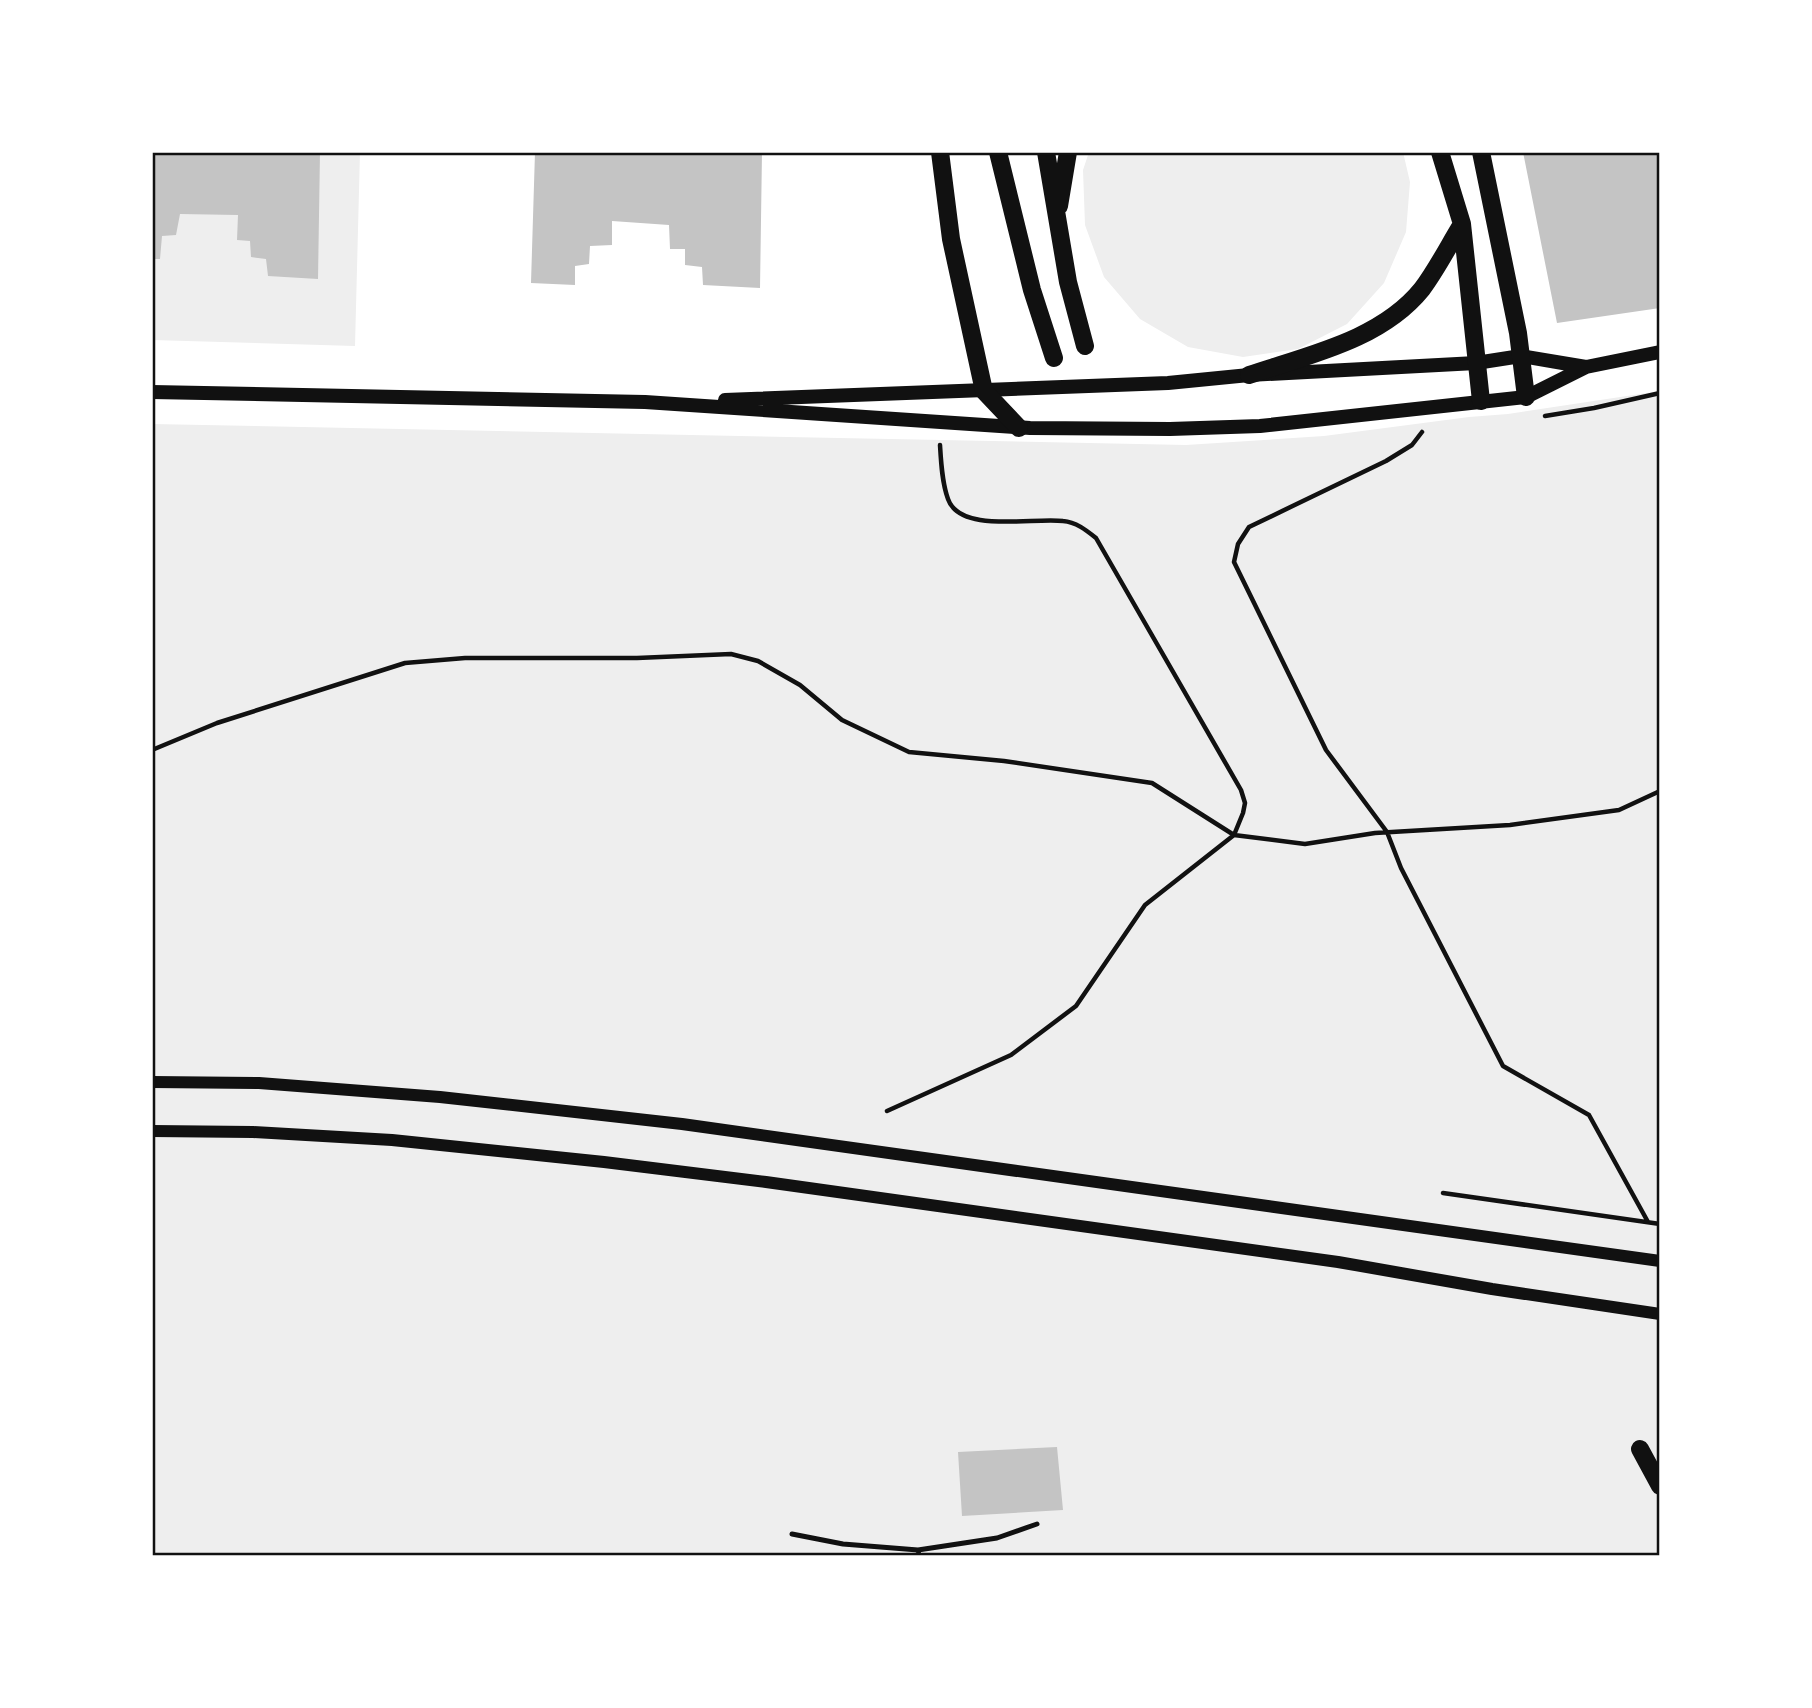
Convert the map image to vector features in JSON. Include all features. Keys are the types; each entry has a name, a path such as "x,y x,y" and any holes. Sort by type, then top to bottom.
{"main road":[{"path":"940,152 951,240 984,391 1024,428"},
{"path":"998,152 1032,290 1054,358"},
{"path":"1046,152 1068,282 1085,346"},
{"path":"1056,220 1068,152"},
{"path":"1440,152 1462,224 1481,401"},
{"path":"1481,152 1521,356 1526,397"},
{"path":"1249,375 1357,338 1392,317 1422,289 1462,224"},
{"path":"152,392 645,402 1024,428 1170,429 1260,426 1526,397 1586,367 1660,352"},
{"path":"645,402 1168,383 1249,375 1476,363 1521,356 1586,367"},
{"path":"1640,1449 1660,1486"}],"street":[{"path":"152,1082 259,1083 440,1097 682,1124 1660,1261"},
{"path":"152,1131 253,1132 391,1140 617,1163 1338,1262 1492,1289 1660,1314"}],"lane":[{"path":"792,1534 843,1544 919,1553 997,1538 1037,1524"}],"path":[{"path":"1541,417 1660,393"},
{"path":"887,1111 1012,1055 1076,1006 1145,905 1234,835 1245,803 1241,790 1096,538 1082,527 1065,521 975,520 958,513 948,500 938,422"},
{"path":"1425,429 1412,445 1386,461 1250,527 1238,544 1234,562 1326,750 1387,832 1401,868 1503,1066 1590,1115 1648,1222"},
{"path":"152,750 217,723 405,663 465,657 637,658 731,654 758,661 800,685 842,720 909,752 1004,761 1152,783 1234,835 1305,844 1387,832 1510,825 1619,810 1660,791"},
{"path":"1443,1193 1660,1224"}],"shaded area":[{"path":"152,152 360,152 355,346 152,340"},
{"path":"1089,152 1403,152 1410,182 1406,232 1384,283 1347,324 1298,349 1243,357 1188,347 1140,319 1104,277 1085,225 1083,170"},
{"path":"1660,391 1660,1556 152,1556 152,424 1186,445 1324,436 1508,414"}],"building":[{"path":"152,152 320,152 318,279 268,276 266,259 251,257 250,241 237,240 238,215 180,214 176,235 162,236 160,259 152,259"},
{"path":"535,152 762,152 760,288 703,285 702,267 685,265 685,249 670,249 669,225 612,221 612,245 590,246 589,264 575,266 575,285 531,283"},
{"path":"1523,152 1659,152 1660,308 1557,323"},
{"path":"1057,1447 1063,1510 962,1516 958,1452"}]}
